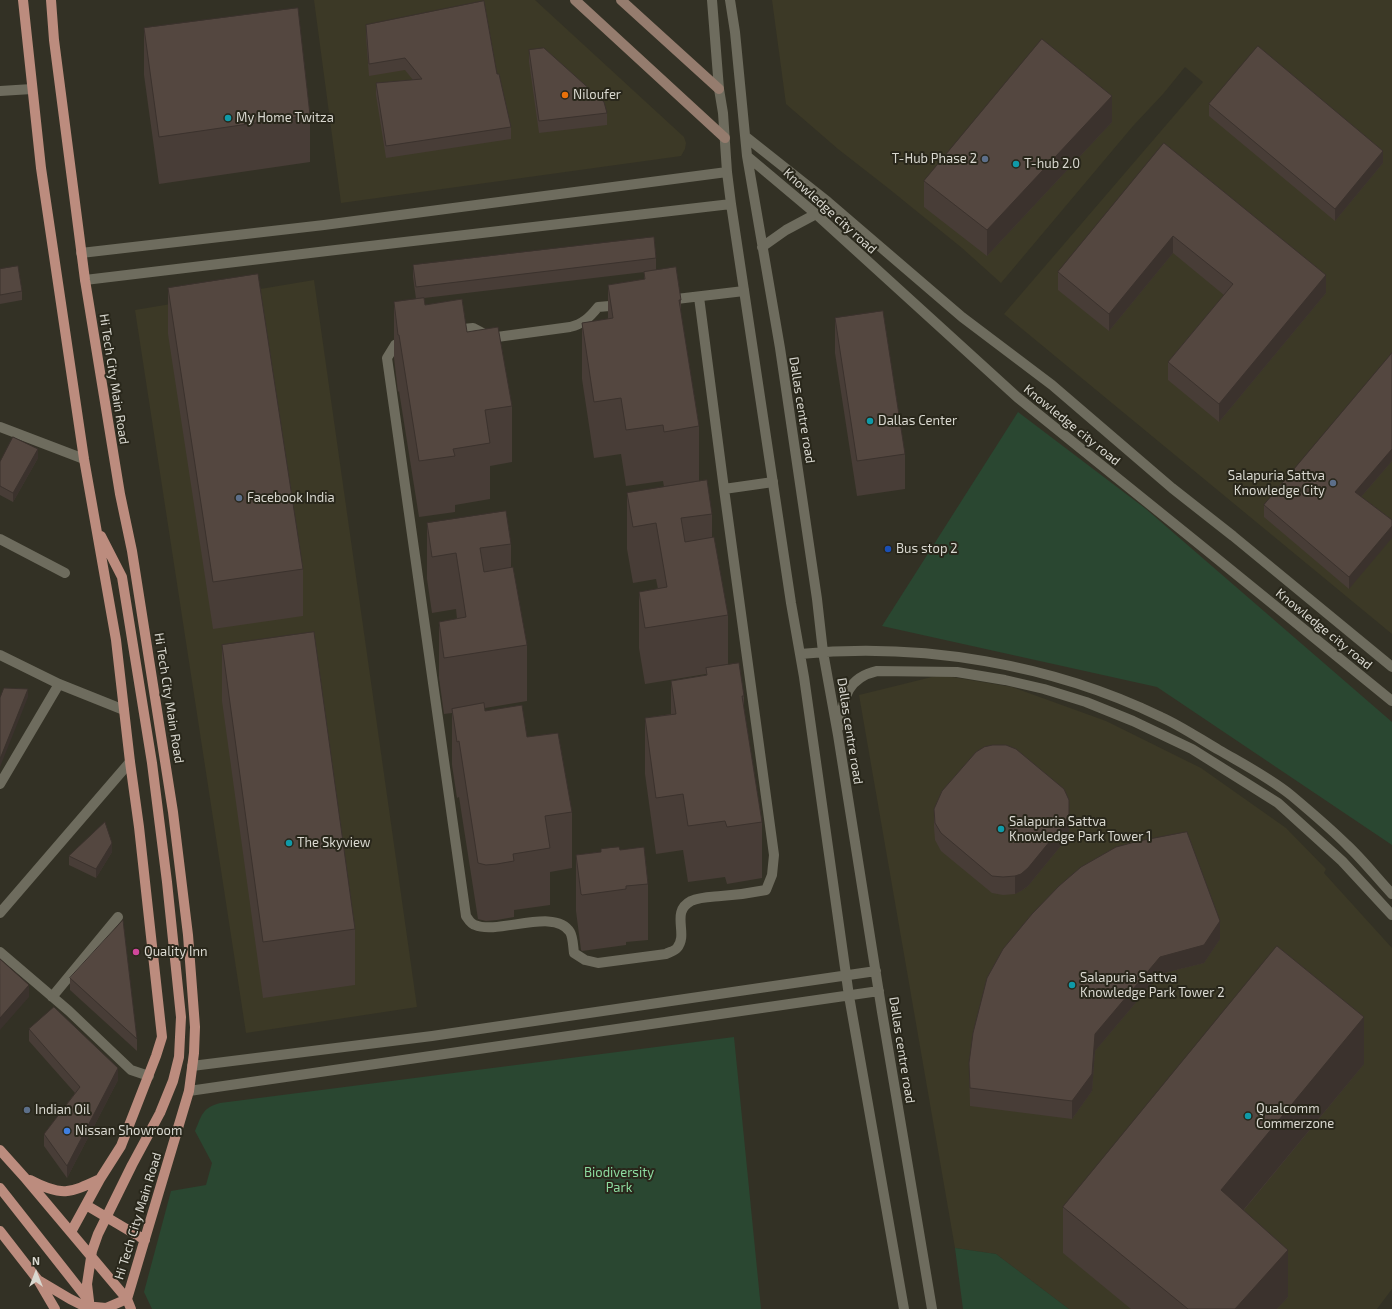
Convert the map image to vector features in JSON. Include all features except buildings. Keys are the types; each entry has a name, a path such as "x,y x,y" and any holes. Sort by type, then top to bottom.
{"main road":[{"path":"23,0 42,176 84,459 116,640 139,827 162,1037 149,1076 121,1146 100,1179 71,1232"},
{"name":"Hi Tech City Main Road","path":"38,1280 84,1306 106,1308 127,1299 190,1091 195,1028 188,935 173,812 132,551 120,494 84,280 54,40 51,0"},
{"path":"621,0 719,89"},
{"path":"581,2 725,138"},
{"path":"90,1309 87,1284 92,1251 98,1234 160,1113 173,1081 179,1057 182,1017 152,763 122,577 96,527"},
{"path":"0,1150 127,1299 131,1309"},
{"path":"26,1179 44,1188 62,1192 76,1190 100,1179"},
{"path":"0,1188 95,1309"},
{"path":"86,1205 145,1240"},
{"path":"0,1231 38,1280 55,1309"}],"street":[{"path":"712,0 719,89 723,113 731,204 800,654 849,996 904,1309"},
{"name":"Dallas centre road","path":"730,0 735,32 747,156 783,372 817,600 823,652 838,735 932,1309"},
{"path":"0,91 32,89"},
{"name":"Knowledge city road","path":"746,137 828,202 962,317 1052,385 1172,488 1234,536 1392,668"},
{"name":"Knowledge city road","path":"747,156 816,214 1017,397 1392,702"},
{"path":"81,253 332,224 727,172"},
{"path":"84,280 731,204"},
{"path":"762,247 786,230 816,214"},
{"path":"660,301 744,291"},
{"path":"414,337 408,338 395,345 387,358 466,916 474,925 487,927 553,920 565,926 570,932 574,953 585,960 598,963 666,954 676,949 682,939 680,925 681,911 689,902 699,898 751,893 766,890 772,875 774,855 698,297"},
{"path":"440,332 473,328 490,337 497,337 570,327 579,325 590,317 598,307 629,304"},
{"path":"0,427 84,459"},
{"path":"724,490 773,482"},
{"path":"0,539 65,572"},
{"path":"800,654 868,651 969,658 1033,670 1092,688 1162,717 1291,795 1348,845 1392,894"},
{"path":"0,656 59,684 124,710"},
{"path":"838,735 842,712 850,687 858,679 877,671 958,672 1005,680 1044,689 1079,700 1133,721 1192,748 1278,803 1342,861 1392,915"},
{"path":"0,784 59,684"},
{"path":"0,914 130,762"},
{"path":"52,997 118,917"},
{"path":"0,952 52,997 131,1070 149,1076"},
{"path":"192,1066 432,1036 876,971"},
{"path":"190,1091 879,991"}],"shaded area":[{"path":"314,0 535,0 684,137 686,143 685,149 681,156 341,203"},
{"name":"Salapuria Sattva Knowledge City","path":"772,0 1392,0 1392,634 1004,314 1203,82 1185,67 1163,94 1133,126 1001,283 962,248 838,149 786,104"},
{"path":"314,280 417,1007 246,1033 135,310"},
{"path":"940,675 1012,687 1106,721 1201,768 1286,828 1326,869 1324,873 1392,948 1392,1289 1377,1309 1069,1309 996,1254 955,1248 859,695"}],"green space":[{"path":"1018,412 1146,509 1392,722 1392,845 1157,687 882,626"},
{"name":"Biodiversity Park","path":"734,1037 761,1309 152,1309 144,1292 171,1191 206,1185 212,1163 195,1131 201,1116 209,1107 220,1103"},
{"path":"955,1248 996,1254 1069,1309 963,1309"}],"place":[{"name":"Niloufer","path":"565,95"},
{"name":"My Home Twitza","path":"228,118"},
{"name":"T-Hub Phase 2","path":"985,159"},
{"name":"T-hub 2.0","path":"1016,164"},
{"name":"Dallas Center","path":"870,421"},
{"name":"Salapuria Sattva Knowledge City","path":"1333,483"},
{"name":"Facebook India","path":"239,498"},
{"name":"Bus stop 2","path":"888,549"},
{"name":"Salapuria Sattva Knowledge Park Tower 1","path":"1001,829"},
{"name":"The Skyview","path":"289,843"},
{"name":"Quality Inn","path":"136,952"},
{"name":"Salapuria Sattva Knowledge Park Tower 2","path":"1072,985"},
{"name":"Indian Oil","path":"27,1110"},
{"name":"Qualcomm Commerzone","path":"1248,1116"},
{"name":"Nissan Showroom","path":"67,1131"}]}
